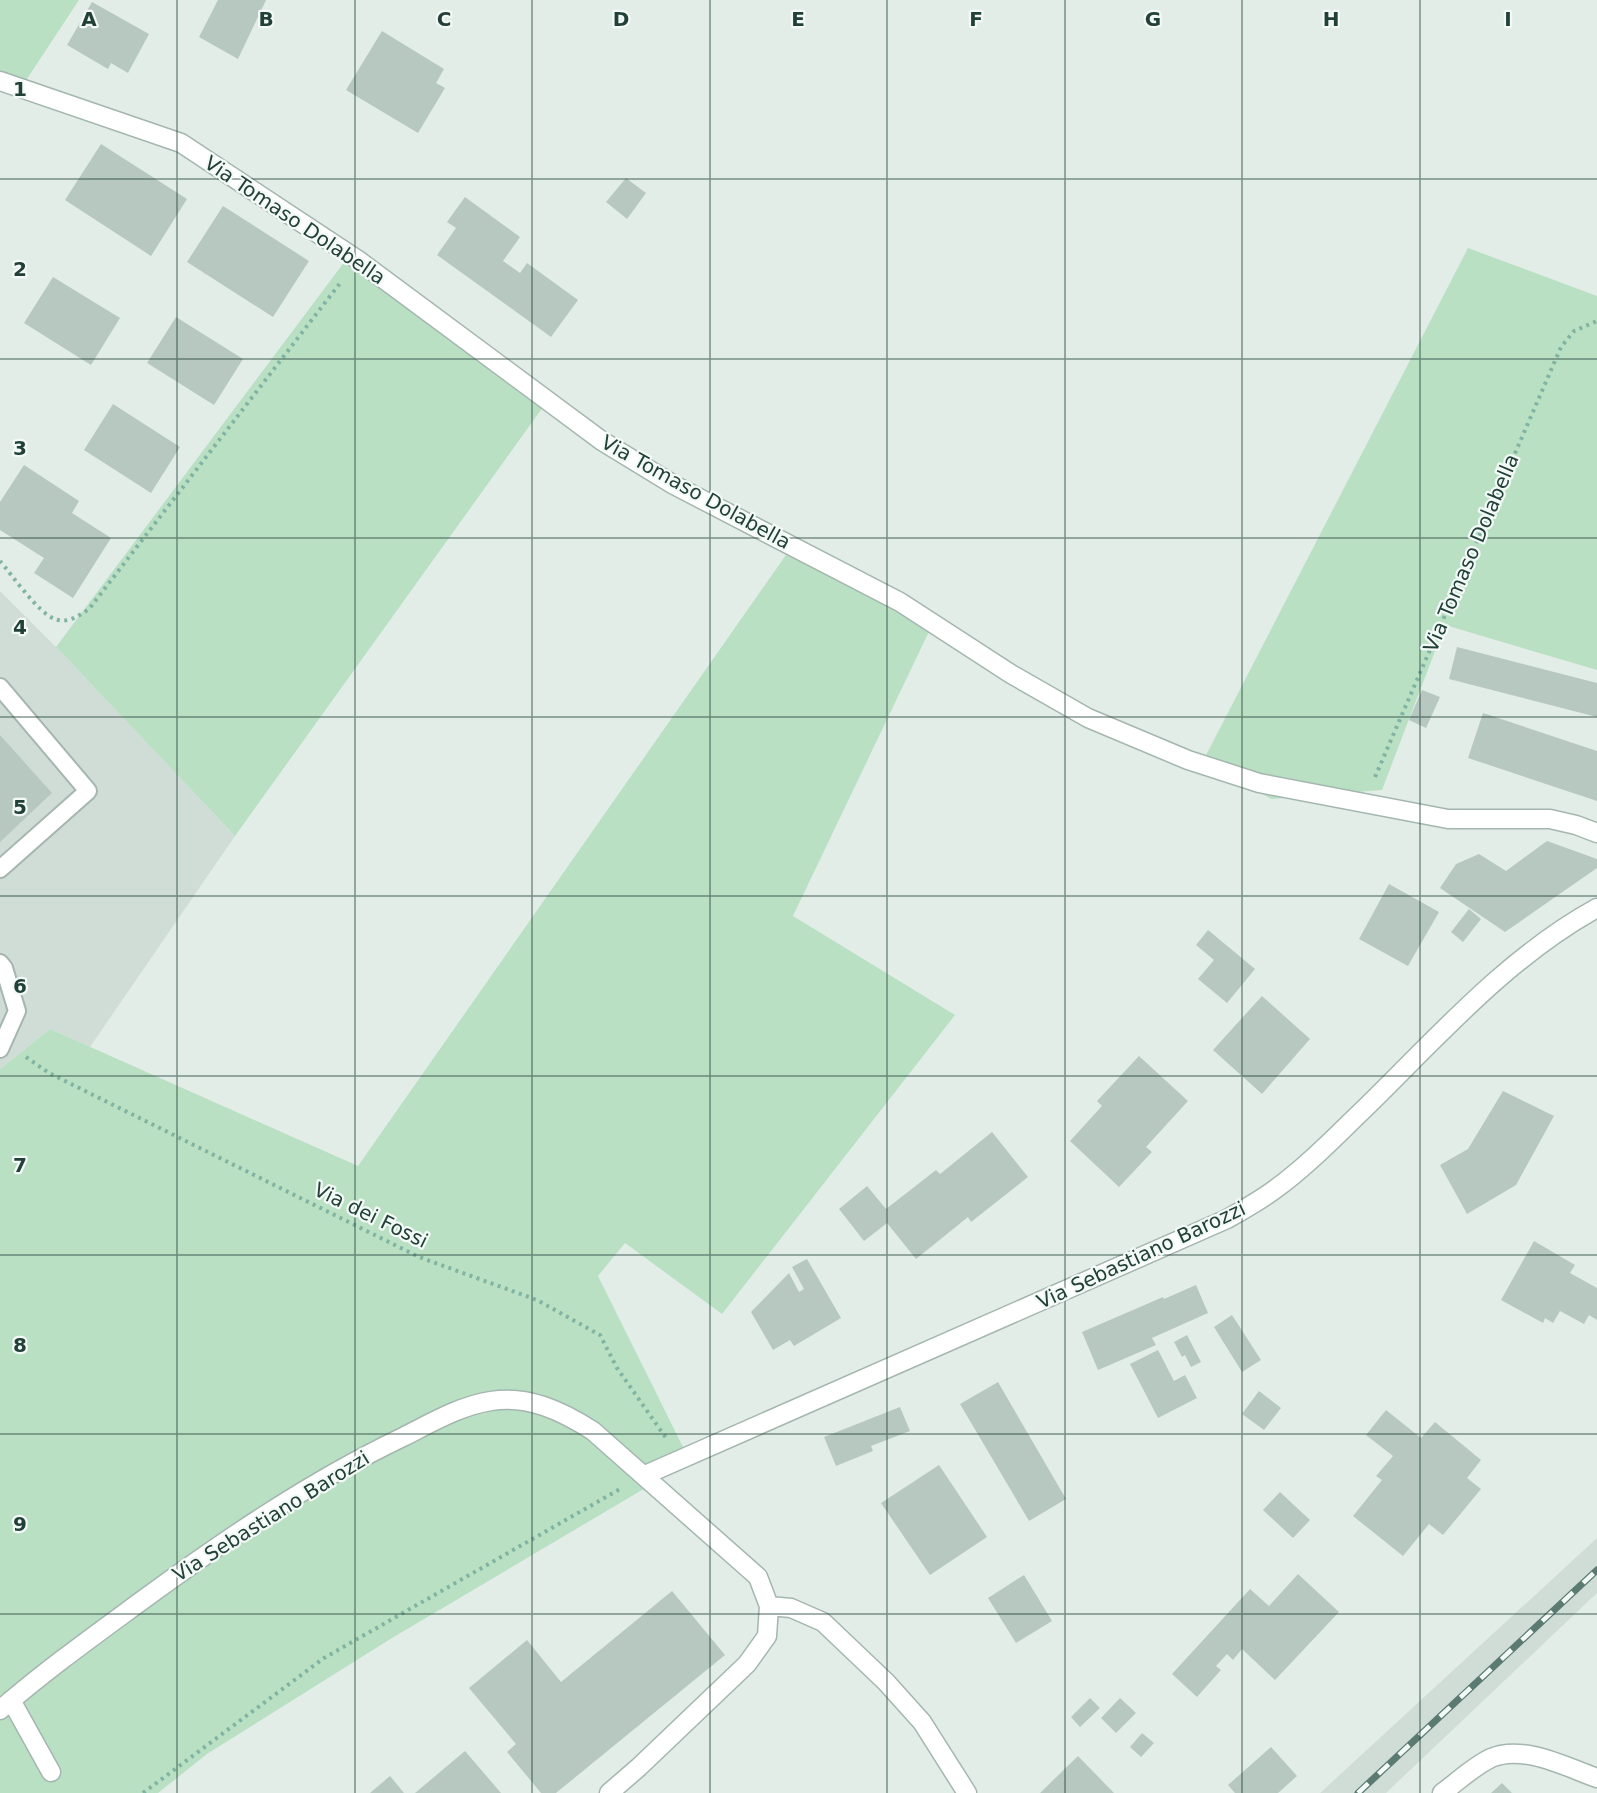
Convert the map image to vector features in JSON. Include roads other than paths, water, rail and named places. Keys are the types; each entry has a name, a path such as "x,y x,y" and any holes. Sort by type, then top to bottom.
{"street":[{"name":"Via Tomaso Dolabella","path":"0,81 181,143 358,260 602,441 674,484 900,602 1011,674 1088,718 1188,760 1259,783 1449,819 1550,819 1597,833"},
{"name":"Via Sebastiano Barozzi","path":"51,1772 5,1705 46,1670 204,1554 374,1450 469,1405 493,1400 515,1400 543,1405 567,1414 593,1431 645,1475 1178,1242 1236,1214 1274,1191 1324,1148 1475,1000 1523,957 1570,923 1597,908"},
{"path":"609,1793 747,1664 767,1636 769,1605 758,1577 645,1475"},
{"path":"769,1605 791,1608 823,1622 886,1682 922,1722 967,1793"},
{"path":"1442,1793 1488,1760 1510,1752 1529,1755 1597,1778"}],"lane":[{"path":"0,687 88,791 0,869"},
{"path":"0,963 4,968 17,1011 2,1045"}],"railway":[{"path":"1358,1793 1597,1570"}]}
